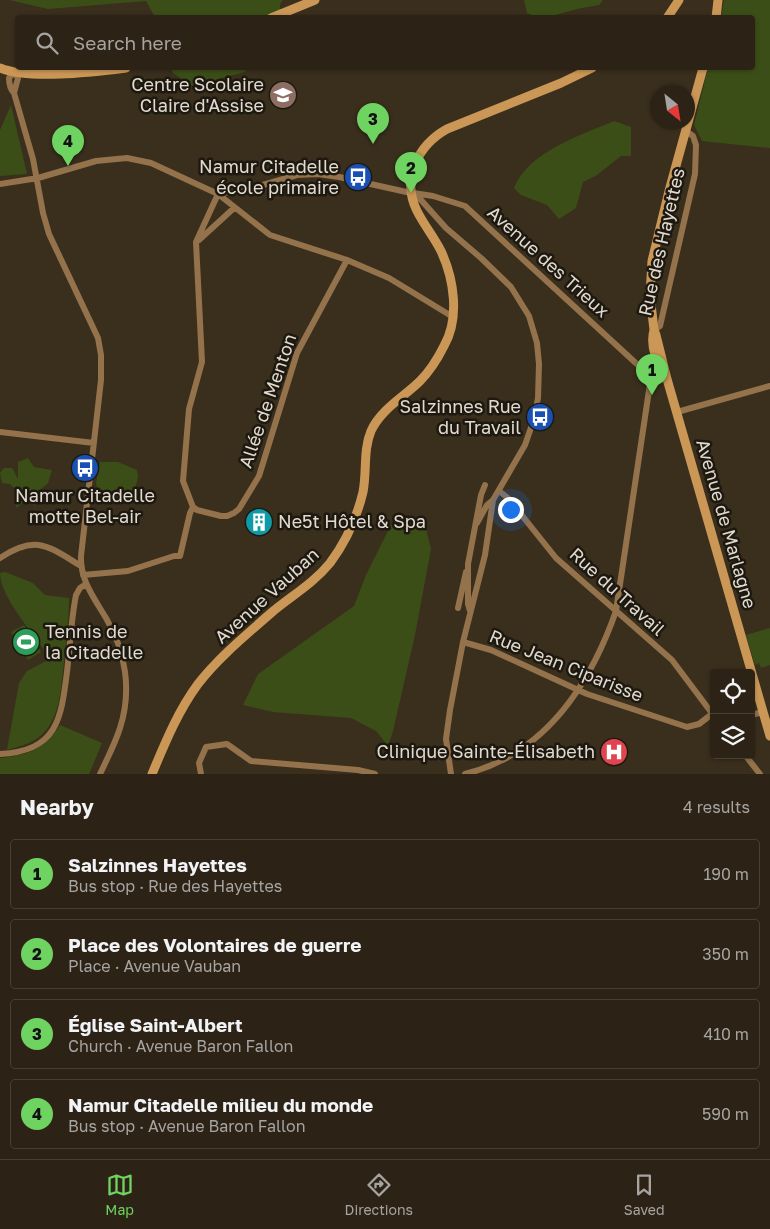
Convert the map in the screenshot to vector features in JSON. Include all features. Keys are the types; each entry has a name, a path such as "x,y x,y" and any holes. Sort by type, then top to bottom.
{"main road":[{"path":"278,15 315,0"},
{"path":"669,15 678,0"},
{"path":"716,15 718,0"},
{"path":"0,68 14,72 36,74 99,70"},
{"name":"Avenue Vauban","path":"152,774 172,726 198,684 234,646 273,611 319,575 342,546 352,525 363,492 368,441 372,430 386,410 407,393 432,367 446,343 453,317 452,288 446,264 433,235 416,209 411,193 410,186 414,164 423,150 438,134 561,84 588,70"},
{"name":"Avenue de Marlagne","path":"702,70 652,261 650,295 654,330 652,336 654,352 663,371 677,412 770,736"}],"street":[{"path":"14,72 18,78 14,93 38,178 44,216 50,237 96,333 100,349 102,374 81,566 86,584 117,639 125,673 126,695 123,719 100,774"},
{"name":"Rue des Hayettes","path":"654,330 660,326 695,174 696,145 693,136 686,131"},
{"path":"0,184 38,178 96,162 127,158 151,163 218,194 270,235 347,260 389,278 453,317"},
{"name":"Avenue des Trieux","path":"218,194 256,187 297,175 311,174 339,176 411,193 434,196 465,206 651,377"},
{"path":"411,193 421,200 446,228 511,287 524,306 533,327 539,364 538,398 534,419 524,444 494,500 485,555 463,642 446,739 451,774"},
{"path":"83,575 128,571 174,556 180,556 193,507 183,480 189,409 202,362 196,242 218,194"},
{"path":"196,242 234,208"},
{"name":"Allée de Menton","path":"193,507 197,510 226,516 239,509 259,476 297,353 347,260"},
{"path":"645,371 663,371"},
{"path":"465,774 486,769 527,746 541,735 561,713 591,668 607,636 616,611 651,377 663,371"},
{"path":"677,412 770,386"},
{"path":"0,432 94,443"},
{"path":"458,608 481,495 485,485"},
{"name":"Rue du Travail","path":"499,491 508,498 556,558 672,660 712,714"},
{"path":"475,526 487,505 494,500"},
{"path":"0,558 15,549 33,543 52,548 81,566"},
{"path":"468,564 468,604 470,614"},
{"path":"0,754 17,752 36,745 47,736 57,723 63,706 76,595 80,588 86,584"},
{"name":"Rue Jean Ciparisse","path":"463,642 491,650 577,689 631,710 686,727 699,724 710,717"},
{"path":"755,714 763,712"},
{"path":"201,774 199,763 206,747 227,744 251,761 358,770 375,774"},
{"path":"748,759 760,774"}],"green space":[{"path":"9,0 283,0 280,4 280,15 154,15 146,1 48,9"},
{"path":"524,0 603,0 599,5 555,15 532,15 527,13"},
{"path":"724,0 770,0 770,148 702,141 695,127 695,121 708,70 755,70 755,15 721,15"},
{"path":"172,70 246,70 245,72 192,86 173,73"},
{"path":"11,105 27,174 0,176 0,130"},
{"path":"614,121 631,127 631,156 621,156 597,175 583,182 576,208 559,219 547,205 521,195 514,188 521,175 543,155 557,146"},
{"path":"28,458 34,467 52,470 48,483 39,491 35,506 25,501 16,508 16,490 10,484 2,483 0,473 4,468 12,468 18,479 18,462"},
{"path":"100,462 118,462 137,470 138,477 133,498 125,500 99,497 96,483"},
{"path":"391,525 426,529 431,549 415,635 388,746 376,731 351,718 273,712 243,705 258,674 354,606 366,575"},
{"path":"5,572 33,583 45,595 69,598 60,698 52,722 39,737 24,745 7,750 19,683 27,671 50,659 6,594 0,573"},
{"name":"Tennis de la Citadelle","path":"24,625 41,652 28,660 11,632"},
{"path":"770,628 770,665 761,668 759,663 755,665 746,635"},
{"path":"60,725 102,743 89,774 0,774 0,758 34,750 48,740"}],"place":[{"name":"Centre Scolaire Claire d'Assise","path":"283,95"},
{"name":"Église Saint-Albert","path":"373,144"},
{"name":"Namur Citadelle milieu du monde","path":"68,166"},
{"name":"Namur Citadelle école primaire","path":"358,177"},
{"name":"Place des Volontaires de guerre","path":"411,193"},
{"name":"Salzinnes Hayettes","path":"652,395"},
{"name":"Salzinnes Rue du Travail","path":"540,417"},
{"name":"Namur Citadelle motte Bel-air","path":"85,468"},
{"name":"Ne5t Hôtel & Spa","path":"259,522"},
{"name":"Tennis de la Citadelle","path":"26,642"},
{"name":"Clinique Sainte-Élisabeth","path":"614,752"}]}
